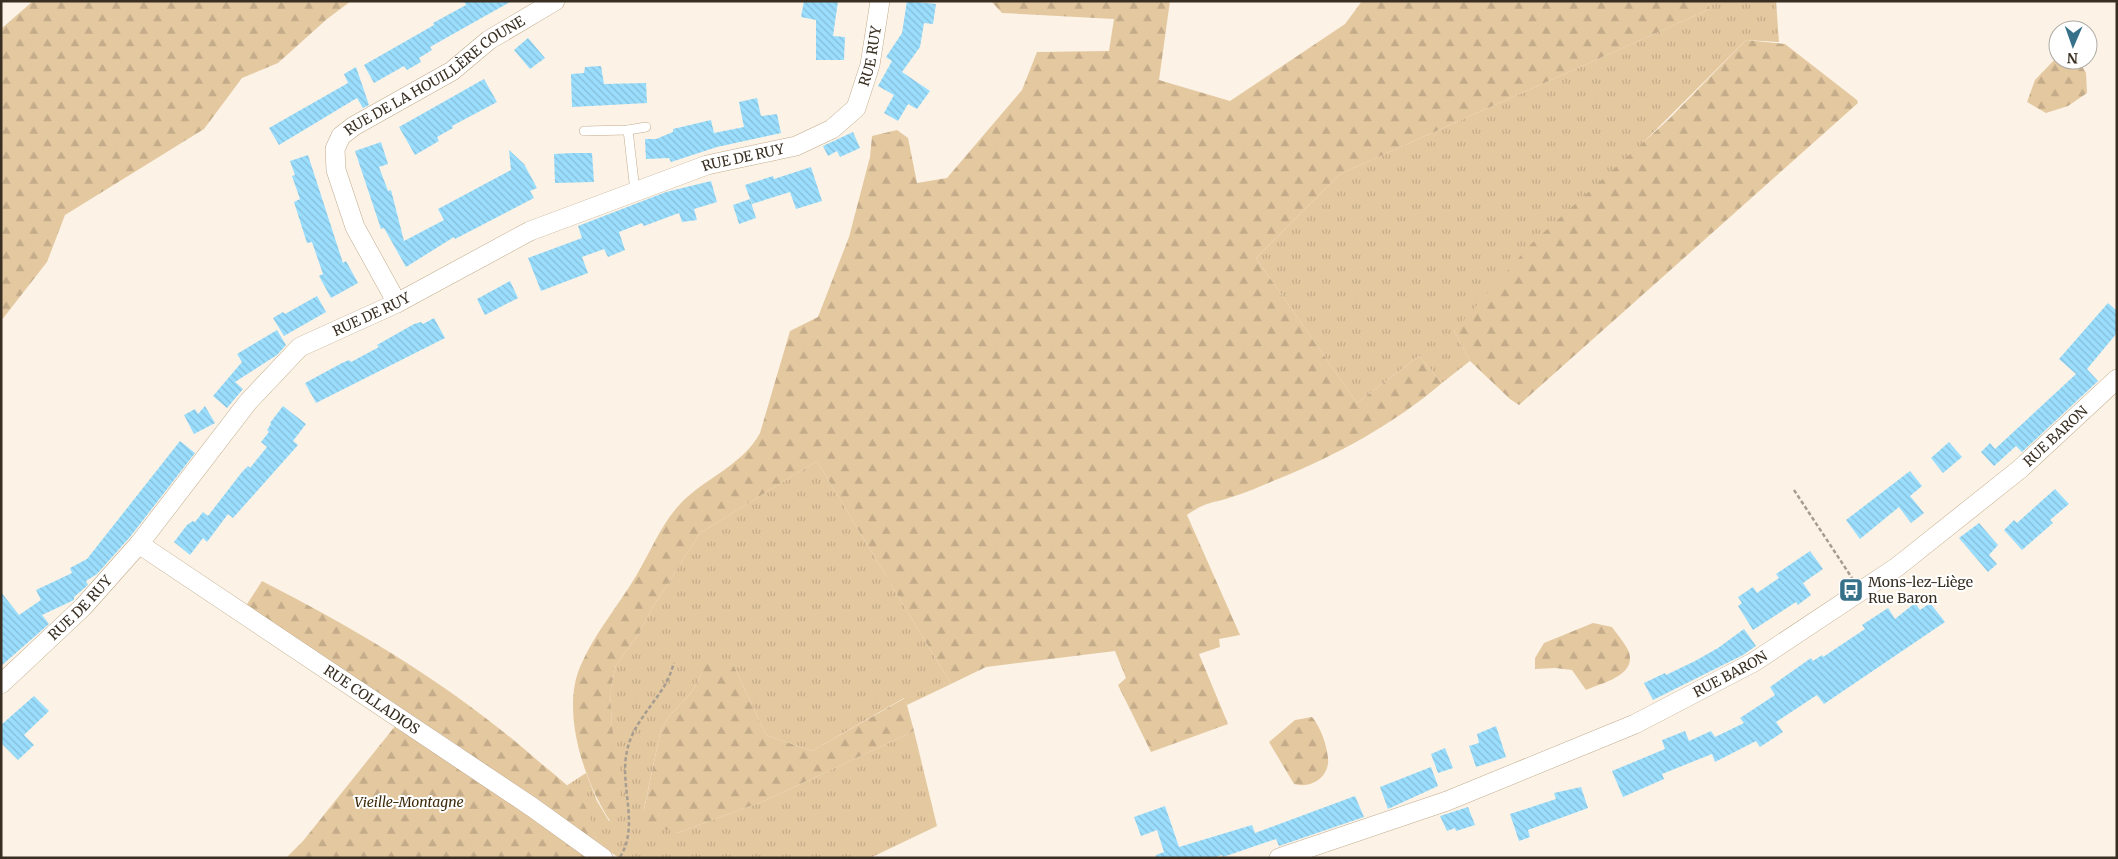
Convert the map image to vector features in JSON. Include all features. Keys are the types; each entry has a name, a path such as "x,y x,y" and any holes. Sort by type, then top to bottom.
{"street":[{"name":"RUE DE LA HOUILLÈRE COUNE","path":"397,303 360,237 351,215 335,163 336,149 341,136 354,126 452,71 489,40 555,1"},
{"name":"RUE RUY","path":"856,108 870,65 880,1"},
{"name":"RUE DE RUY","path":"1,684 83,608 139,544 248,402 300,347 397,303 530,231 707,164 796,146 832,129 856,108"},
{"name":"RUE BARON","path":"1278,858 1447,801 1636,724 1754,662 1897,567 2020,470 2117,379"},
{"name":"RUE COLLADIOS","path":"139,544 532,807 603,858"}],"lane":[{"path":"584,132 628,130 646,127"},
{"path":"628,130 636,191"}],"path":[{"path":"1794,490 1861,591"},
{"path":"619,858 628,838 624,774 627,750 632,734 665,686 674,663"}],"green space":[{"path":"33,1 351,1 327,19 278,63 242,78 204,129 65,215 47,262 1,321 1,29"},
{"path":"991,1 1170,1 1159,80 1230,101 1345,24 1362,1 1707,1 1710,9 1340,174 1256,258 1357,403 1419,356 1442,383 1385,425 1322,460 1232,497 1204,505 1187,515 1240,635 1219,639 1220,647 1199,654 1228,724 1151,752 1118,685 1126,678 1115,651 986,667 951,684 817,461 700,533 653,607 636,638 616,665 610,692 612,727 619,766 621,801 617,821 610,821 600,805 584,767 578,746 573,704 575,685 580,667 592,643 636,576 674,511 691,494 744,454 760,433 790,331 818,317 849,237 870,157 872,136 897,130 908,138 917,183 947,178 1022,90 1037,52 1109,51 1114,19 1002,13"},
{"path":"1707,1 1776,1 1779,42 1746,40 1454,331 1470,361 1442,383 1419,356 1357,403 1256,258 1340,174 1710,9"},
{"path":"1746,40 1785,44 1857,100 1858,103 1519,405 1510,399 1470,361 1454,331 1532,243 1669,119"},
{"path":"2048,66 2048,70 2084,70 2087,93 2068,106 2046,113 2027,102 2035,80"},
{"path":"817,461 951,684 907,705 904,698 812,751 766,735 733,664 702,673 692,692 672,713 661,729 644,809 677,833 764,801 914,731 937,826 870,858 619,858 597,843 586,812 578,799 566,786 586,773 597,801 609,821 617,820 610,692 616,665 636,638 653,607 700,533"},
{"path":"262,581 370,640 439,684 505,733 575,793 589,813 597,843 447,738 244,609"},
{"path":"1593,623 1612,627 1625,644 1630,659 1624,672 1609,681 1586,690 1572,670 1555,668 1535,669 1535,658 1544,643"},
{"path":"706,658 733,664 766,735 812,751 905,698 914,731 764,801 677,833 647,823 644,810 661,729 672,713 692,692 702,673"},
{"path":"1312,717 1318,725 1325,742 1328,765 1323,776 1313,783 1307,785 1294,784 1269,742 1295,720"},
{"name":"Vieille-Montagne","path":"396,725 593,858 286,858 303,841"}],"building":[{"path":"464,1 512,1 430,47 432,50 419,58 421,62 407,70 404,66 374,83 364,65 466,5"},
{"path":"804,1 838,1 833,36 845,37 844,60 816,60 816,20 801,17"},
{"path":"907,1 936,4 933,24 924,23 920,47 902,72 930,91 917,109 908,104 898,121 884,113 894,95 878,86 892,61 886,57 902,33"},
{"path":"528,38 545,58 530,69 514,50"},
{"path":"601,66 604,84 646,83 647,103 572,107 571,74 584,73 585,67"},
{"path":"356,67 369,105 363,108 357,98 279,145 269,128 348,83 344,74"},
{"path":"484,79 497,102 452,126 453,128 437,137 439,141 415,155 399,127"},
{"path":"757,98 761,116 777,114 781,133 717,147 671,162 669,158 646,159 645,139 656,139 673,132 673,129 711,120 714,133 744,127 739,102"},
{"path":"853,132 860,148 840,157 837,151 828,156 823,146"},
{"path":"381,142 388,164 379,167 388,191 391,190 404,241 444,220 438,209 511,170 509,150 524,164 537,188 530,191 534,198 455,239 454,237 406,267 384,228 381,229 355,151"},
{"path":"592,153 594,182 555,183 554,154"},
{"path":"308,155 343,263 346,261 358,283 331,298 319,276 323,274 312,242 307,243 294,202 300,199 292,176 295,175 290,161"},
{"path":"811,167 822,201 796,209 790,192 752,204 745,185 773,176 774,179"},
{"path":"711,181 717,202 694,209 697,220 682,222 679,213 644,226 642,223 619,232 625,250 608,257 604,249 582,257 588,273 541,291 528,258 582,238 578,226 666,192"},
{"path":"750,199 756,218 739,224 733,205"},
{"path":"510,281 518,298 485,315 477,299"},
{"path":"317,296 326,312 284,336 273,318 283,312 285,314"},
{"path":"2108,303 2117,311 2117,333 2087,369 2098,381 2022,452 2016,446 1994,466 1981,452 1990,443 1995,449 2076,374 2059,359"},
{"path":"434,318 445,338 316,403 305,383 342,363 349,360 351,362 379,347 377,345 414,324 421,322 423,324"},
{"path":"277,330 286,345 277,355 235,382 243,389 227,408 213,396 242,362 237,354"},
{"path":"205,406 215,423 194,434 184,415 195,409 198,414"},
{"path":"283,406 306,424 293,441 298,445 233,518 228,514 207,542 203,538 190,555 174,542 187,525 193,521 195,522 203,512 208,516 242,472 248,466 250,468 267,447 261,442 269,432 267,430 270,423"},
{"path":"180,441 195,453 130,537 97,574 86,581 88,585 74,597 74,600 42,615 49,624 1,666 1,592 19,615 41,600 36,590 72,573 70,568 87,559"},
{"path":"1949,442 1962,457 1943,473 1931,458"},
{"path":"1910,471 1922,486 1910,496 1924,513 1911,523 1899,507 1860,539 1846,520"},
{"path":"2055,489 2069,504 2050,520 2053,523 2022,550 2004,530 2014,520 2017,523"},
{"path":"1979,523 1998,545 1989,555 1997,564 1988,572 1959,538"},
{"path":"1810,551 1823,569 1803,583 1811,595 1798,605 1796,602 1753,630 1738,606 1742,603 1738,597 1753,587 1757,593 1779,578 1776,574"},
{"path":"1915,603 1920,610 1930,603 1945,622 1824,704 1817,695 1776,722 1783,732 1760,747 1756,741 1715,762 1712,754 1662,774 1664,779 1623,797 1612,771 1665,749 1662,740 1685,731 1689,741 1711,731 1715,737 1744,723 1740,718 1775,695 1770,687 1811,658 1813,661 1822,655 1823,657 1865,629 1862,625 1888,608 1895,619"},
{"path":"1744,629 1756,646 1743,655 1653,700 1644,683 1695,661 1718,648"},
{"path":"34,696 49,711 24,735 34,745 18,760 1,743 1,725"},
{"path":"1496,726 1506,757 1476,767 1469,746 1479,743 1477,734"},
{"path":"1445,748 1453,768 1438,773 1431,754"},
{"path":"1431,767 1438,786 1388,809 1380,787"},
{"path":"1581,787 1588,808 1528,830 1530,837 1519,841 1510,814 1556,799 1554,793"},
{"path":"1355,796 1364,817 1279,846 1276,839 1223,857 1222,855 1213,858 1156,858 1156,855 1164,852 1157,830 1141,836 1134,817 1165,806 1179,847 1252,825 1255,833"},
{"path":"1468,807 1475,825 1456,831 1455,828 1447,831 1440,816"}],"place":[{"name":"Mons-lez-Liège Rue Baron","path":"1851,590"}]}
